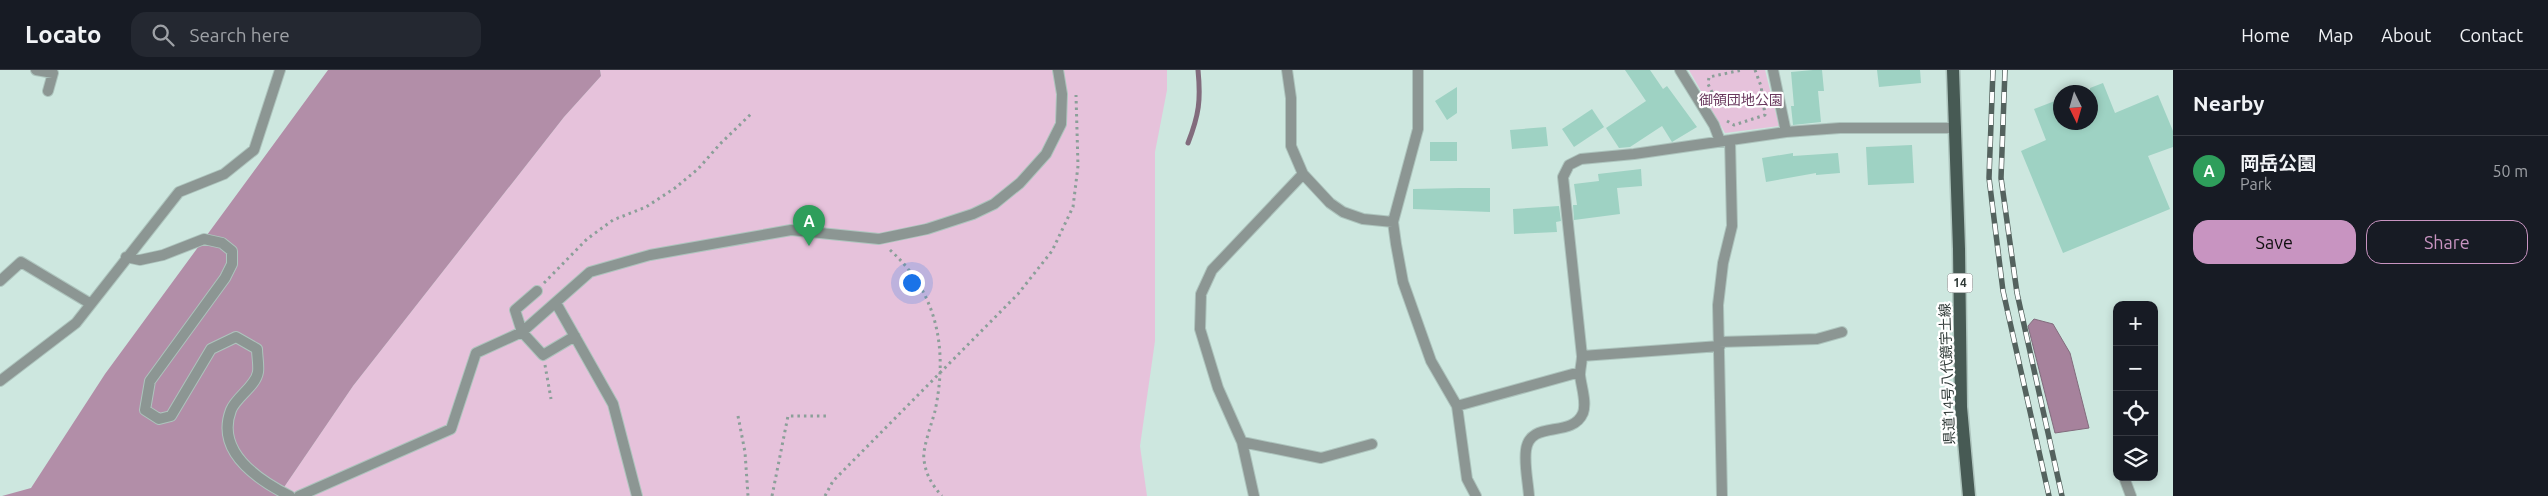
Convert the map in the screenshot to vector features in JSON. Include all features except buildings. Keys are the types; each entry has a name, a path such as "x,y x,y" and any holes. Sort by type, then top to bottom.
{"main road":[{"name":"県道14号八代鏡宇土線","path":"1953,70 1956,128 1961,406 1969,496"}],"street":[{"path":"36,70 53,72 48,91"},
{"path":"0,381 76,323 179,192 224,174 254,150 280,70"},
{"path":"299,496 451,429 476,353 522,332 590,272 650,256 791,230 879,239 927,229 973,214 994,204 1020,183 1046,154 1061,124 1062,94 1058,70"},
{"path":"1287,70 1291,98 1291,146 1302,174 1330,203 1343,212 1363,219 1393,222"},
{"path":"1418,70 1418,129 1393,222 1403,282 1431,361 1458,406 1467,478 1476,496"},
{"path":"1680,70 1725,140 1732,226 1719,288 1722,496"},
{"path":"1773,70 1786,132"},
{"path":"1529,496 1526,450 1530,439 1535,434 1567,427 1578,420 1583,412 1584,404 1580,372 1582,356 1563,178 1569,165 1581,159 1634,154 1786,132 1840,128 1956,128"},
{"path":"1254,496 1242,442 1218,388 1200,329 1200,294 1212,270 1302,174"},
{"path":"126,257 140,260 163,255 204,239 222,243 232,251 232,264 225,278 150,381 146,410 159,419 171,416 211,349 236,337 250,345 256,349 258,374 231,410 228,436 239,461 268,485 290,496"},
{"path":"0,281 21,262 91,304"},
{"path":"537,291 515,310 522,332 544,355 575,336"},
{"path":"556,303 613,404 637,496"},
{"path":"1582,356 1719,344 1818,339 1842,332"},
{"path":"1458,406 1580,372"},
{"path":"1242,442 1321,458 1372,444"},
{"path":"2125,481 2131,496"}],"path":[{"path":"1720,108 1708,84 1709,77 1742,70"},
{"path":"1724,116 1728,123 1734,125 1765,115 1766,111 1761,86 1754,70"},
{"path":"825,496 833,481 1018,294 1052,251 1073,207 1078,166 1076,93"},
{"path":"537,291 593,234 613,220 646,207 675,188 698,169 752,112"},
{"path":"879,239 902,260 920,282 936,327 942,371 932,428 923,458 929,482 942,496"},
{"path":"544,355 551,398"},
{"path":"738,416 745,452 748,496"},
{"path":"772,496 788,416 828,416"}],"green space":[{"path":"600,70 1167,70 1167,90 1155,152 1155,341 1140,446 1147,496 278,496 353,386 564,117 601,76"},
{"name":"御領団地公園","path":"1689,70 1765,70 1779,126 1725,133"}],"shaded area":[{"path":"328,70 600,70 601,76 564,117 353,386 278,496 2,496 31,488 105,374"},
{"path":"2034,319 2053,324 2070,353 2089,428 2055,433 2028,326"}],"waterway":[{"path":"1188,143 1195,124 1198,107 1198,70"}],"railway":[{"path":"1993,70 1989,178 2003,291 2049,496"},
{"path":"2005,70 2001,178 2017,293 2062,496"}],"place":[{"name":"岡岳公園","path":"809,246"}]}
